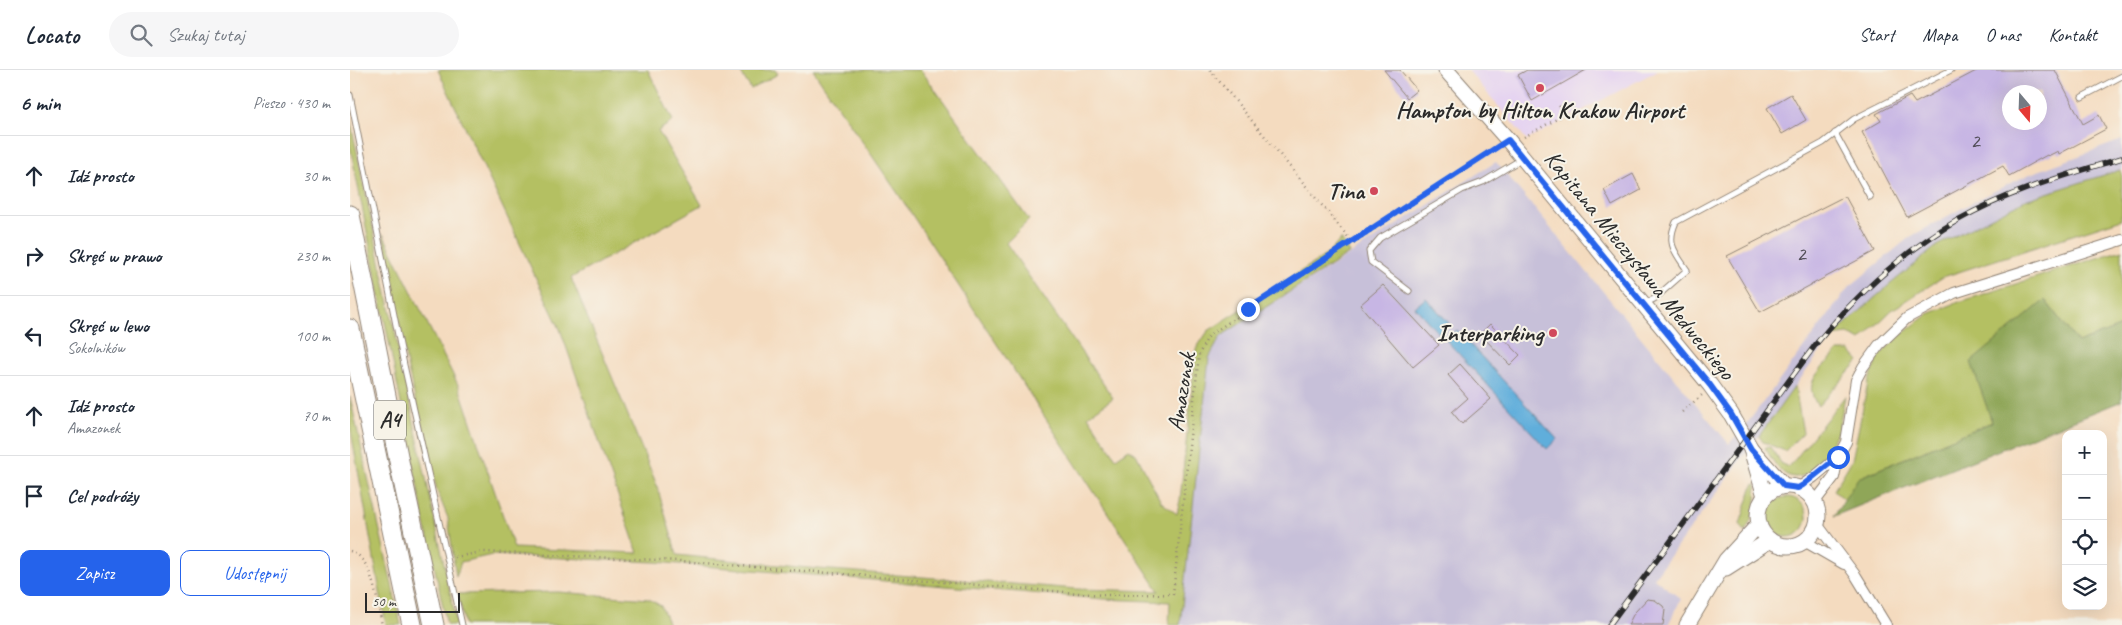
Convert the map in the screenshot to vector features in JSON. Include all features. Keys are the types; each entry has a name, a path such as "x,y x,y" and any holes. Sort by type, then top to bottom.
{"highway":[{"name":"A4","path":"350,215 399,462 434,625"},
{"name":"A4","path":"350,329 412,625"}],"main road":[{"name":"Kapitana Mieczysława Medweckiego","path":"1446,70 1514,139 1523,158 1710,385 1731,414 1751,449 1765,496"},
{"name":"Kapitana Mieczysława Medweckiego","path":"1751,449 1791,487"},
{"path":"1791,487 1809,494 1817,509 1817,524 1804,541 1786,546 1770,540 1759,524 1758,514 1765,496 1791,487"},
{"path":"1686,625 1702,596 1726,560 1759,524"},
{"path":"1720,571 1770,540"}],"street":[{"path":"1814,503 1834,477 1838,457 1846,442 1856,380 1863,366 1879,345 1908,318 1954,293 2122,240"},
{"path":"1791,487 1814,478 1838,457"},
{"path":"1817,524 1845,564 1856,576 1886,625"},
{"path":"1804,541 1845,564"}],"lane":[{"path":"1643,305 1654,299 1688,270 1671,244 1671,233 1676,222 1823,143 1854,119 1951,70"},
{"path":"2082,97 2122,76"},
{"path":"350,95 404,365 462,625"},
{"path":"1835,133 1845,148 1870,197"},
{"path":"1409,291 1371,262 1369,251 1386,234 1462,190 1483,182 1523,158"}],"path":[{"path":"1210,70 1353,243"},
{"name":"Amazonek","path":"448,559 483,552 660,560 1103,595 1173,594 1199,354 1209,335 1514,139 1564,115 1559,105"},
{"path":"350,551 359,553 368,565 382,625"}],"shaded area":[{"path":"1468,70 1658,70 1527,140"},
{"path":"2122,140 2122,169 2025,200 1888,286 1832,336 1654,578 1681,599 1668,625 1180,625 1209,358 1221,336 1496,162 1729,444 1749,421 1849,287 1910,237 1982,197 2030,174"}],"green space":[{"path":"438,70 648,70 673,121 658,131 702,205 571,278 656,483 677,555 819,569 1077,589 1159,591 899,195 813,70 921,70 1029,220 1006,243 1113,398 1088,416 1116,458 1129,449 1136,454 1161,502 1177,514 1196,349 1208,331 1329,253 1341,239 1350,253 1221,336 1209,358 1180,625 1169,625 1170,602 1103,599 655,562 492,555 461,562 456,577 448,518 437,491 407,365 383,234 459,387 514,548 638,553 560,329"},
{"path":"739,70 775,70 778,74 751,89"},
{"path":"350,119 457,625 447,625 425,524 350,146"},
{"path":"2120,170 2122,176 2122,219 1943,277 1892,310 1861,340 1848,334 1832,336 1938,245 2025,200"},
{"path":"2122,250 2122,326 2078,343 2045,300 1992,422 1858,478 1845,500 1834,490 1852,460 1868,383 1879,356 1897,338 1928,314 1956,303"},
{"path":"2045,300 2078,343 2122,326 2122,401 1834,516 1858,478 1992,422 1971,362"},
{"path":"1838,351 1850,351 1859,361 1818,406 1813,397 1812,383"},
{"path":"1795,386 1803,433 1785,451 1763,442 1759,436"},
{"path":"1845,396 1839,427 1832,443 1819,462 1804,475 1796,477 1783,473 1765,448 1770,447 1782,464 1789,467"},
{"path":"350,397 401,625 386,625 350,426"},
{"path":"1756,484 1755,508 1745,532 1740,524 1753,485"},
{"path":"1787,497 1801,503 1807,517 1801,531 1787,537 1773,531 1767,517 1773,503"},
{"path":"558,592 649,599 661,606 669,625 465,625 458,594"}],"water":[{"path":"1426,298 1449,323 1438,333 1415,307"},
{"path":"1457,330 1557,439 1547,449 1446,340"}],"building":[{"path":"1384,70 1400,70 1417,90 1407,98"},
{"name":"Hampton by Hilton Krakow Airport","path":"1527,70 1586,70 1532,101 1518,75"},
{"path":"1978,70 2055,70 2083,124 2099,115 2106,129 2059,154 2058,151 2047,155 2009,176 2003,166 1907,217 1862,132 1881,121 1876,114 1910,96 1915,103"},
{"path":"1791,94 1806,120 1782,134 1767,108"},
{"path":"1633,174 1641,190 1612,206 1604,190"},
{"path":"1845,196 1875,251 1760,312 1727,256"},
{"path":"1383,285 1439,345 1413,367 1360,305"},
{"path":"1490,324 1520,355 1510,365 1480,334"},
{"path":"1460,364 1491,399 1462,424 1452,412 1468,398 1448,375"},
{"path":"1647,599 1655,600 1663,606 1665,610 1663,625 1628,625 1634,613"}],"railway":[{"path":"1609,625 1816,344 1847,308 1881,276 1918,246 1958,220 1997,200 2038,184 2122,158"}],"place":[{"name":"Hampton by Hilton Krakow Airport","path":"1540,88"},
{"name":"Tina","path":"1374,191"},
{"name":"Interparking","path":"1553,333"}],"route":[{"path":"1248,309 1353,243 1508,140 1710,385 1731,414 1751,449 1762,459 1784,486 1798,488 1814,478 1838,457"}]}
